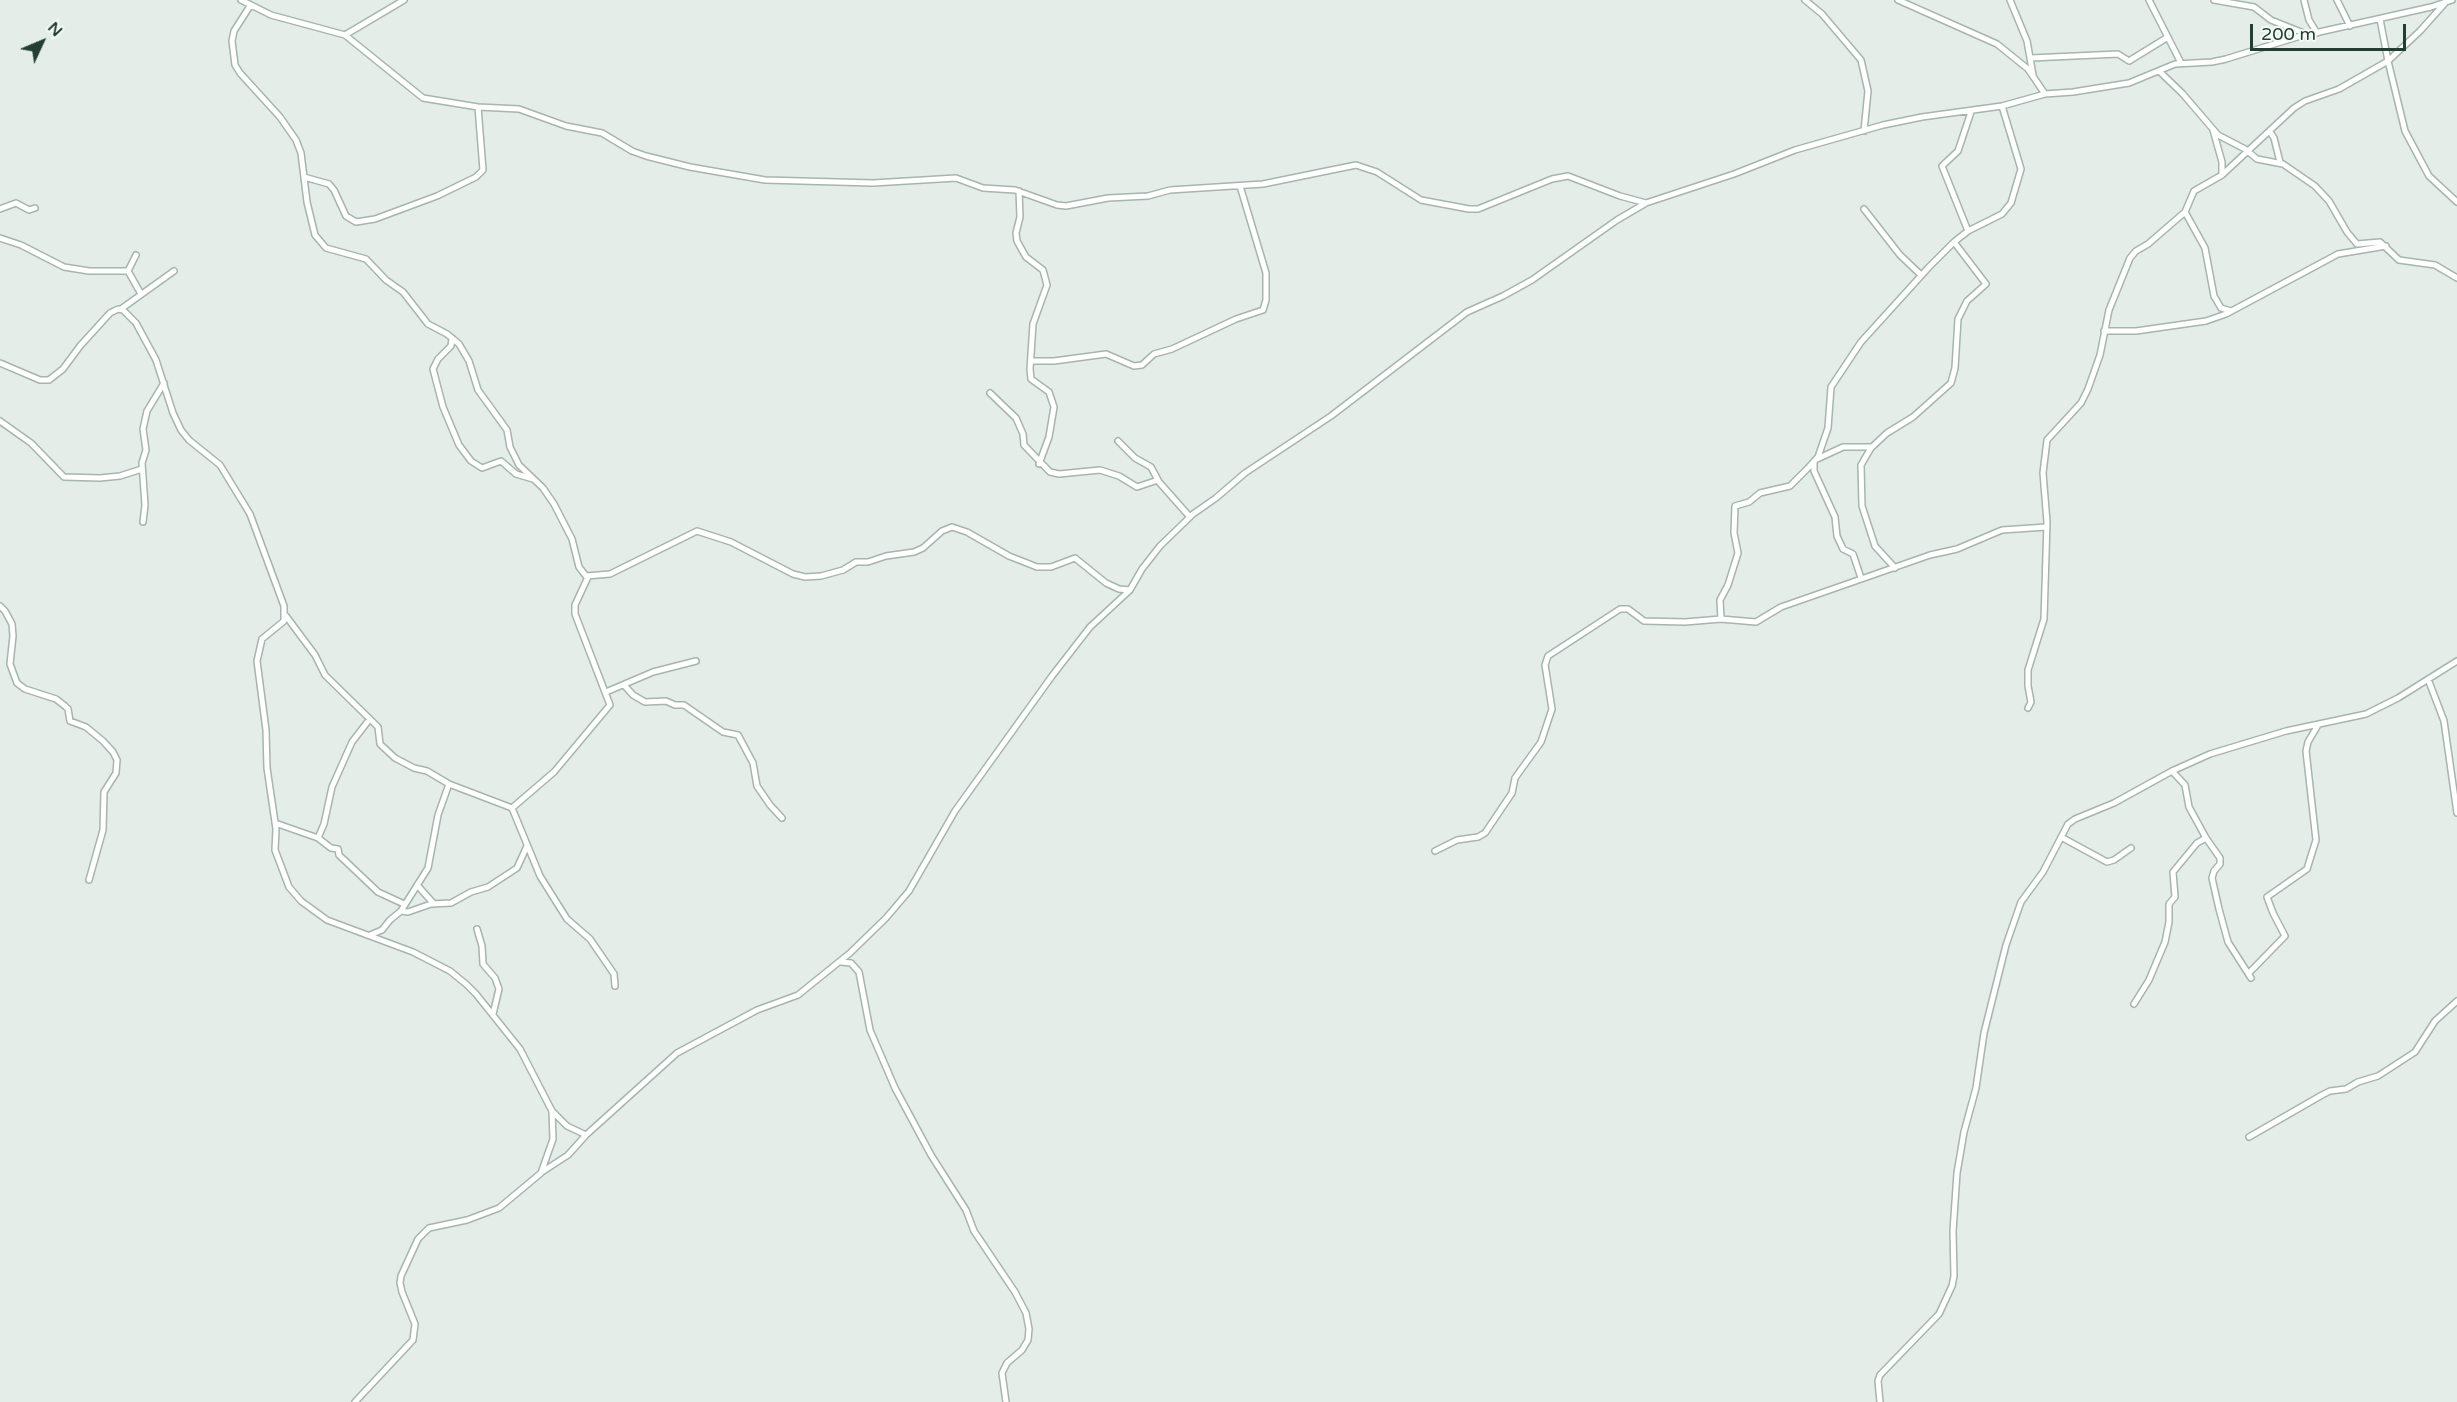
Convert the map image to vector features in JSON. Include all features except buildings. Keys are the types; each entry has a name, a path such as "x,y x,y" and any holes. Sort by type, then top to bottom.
{"street":[{"path":"241,0 283,19 322,27 345,35 418,96 428,100 532,112 566,126 602,133 626,148 646,156 690,167 765,180 873,183 956,178 983,188 1019,191 1066,206 1108,198 1148,196 1170,190 1213,185 1263,184 1356,165 1377,172 1420,200 1468,209 1478,208 1552,179 1568,176 1620,196 1646,203"},
{"path":"345,35 404,0"},
{"path":"1805,0 1822,14 1861,60 1868,91 1864,131"},
{"path":"1898,0 1982,36 2007,52 2033,75 2045,94"},
{"path":"2149,0 2181,63"},
{"path":"2214,0 2253,7 2271,20 2307,35"},
{"path":"2304,0 2309,20 2317,33"},
{"path":"2337,0 2350,26"},
{"path":"355,1402 413,1340 415,1324 402,1292 401,1276 418,1239 429,1228 467,1220 499,1208 541,1173 568,1155 586,1135 677,1053 757,1010 798,995 859,945 902,901 955,811 999,747 1090,627 1130,590 1151,556 1190,517 1245,473 1331,416 1467,312 1532,280 1617,220 1646,203 1734,174 1795,150 1908,120 1971,112 2045,94 2128,83 2181,63 2212,62 2307,35 2449,1"},
{"path":"2028,708 2031,702 2028,674 2044,619 2046,528 2043,473 2047,440 2083,399 2097,365 2112,301 2132,256 2185,212 2192,193 2222,175 2299,104 2339,89 2388,61 2449,1"},
{"path":"2012,2 2027,41 2033,75"},
{"path":"250,6 234,31 232,41 235,65 286,125 301,153 313,229 322,244 332,250 366,259 386,280 403,292 428,324 452,338 466,355 478,390 507,430 515,458 554,504 572,539 579,567 588,577"},
{"path":"2380,19 2401,116 2410,142 2429,176 2457,202"},
{"path":"2031,58 2118,54 2129,61 2168,37"},
{"path":"2158,71 2182,93 2212,130 2257,159 2280,162 2322,192 2354,241 2361,244 2380,242 2399,260 2435,265 2457,278"},
{"path":"1861,578 1853,554 1843,549 1837,536 1835,517 1814,471 1815,460 1830,422 1831,387 1861,342 1954,242 1968,231 2004,212 2011,203 2019,176 2019,160 2002,106"},
{"path":"304,177 329,184 346,216 356,222 375,219 437,196 476,177 483,170 478,107"},
{"path":"1968,231 1942,166 1958,151 1971,112"},
{"path":"2212,130 2222,162 2222,175"},
{"path":"2270,132 2274,138 2280,162"},
{"path":"1031,361 1054,361 1106,354 1138,366 1154,354 1172,349 1236,319 1263,310 1266,300 1266,273 1240,186"},
{"path":"1019,191 1020,217 1016,233 1017,241 1026,256 1043,270 1047,285 1033,324 1031,361 1032,379 1049,392 1054,407 1049,437 1039,464"},
{"path":"0,209 16,203 29,210 35,208"},
{"path":"1864,209 1900,255 1921,276"},
{"path":"2185,212 2198,231 2205,248 2214,296 2222,308 2231,310"},
{"path":"0,238 21,245 61,266 89,271 128,271"},
{"path":"1895,568 1875,546 1862,506 1861,463 1872,447 1887,433 1920,412 1953,379 1958,319 1967,301 1986,284 1954,242"},
{"path":"2104,331 2136,331 2195,324 2231,310 2338,254 2386,246"},
{"path":"128,271 136,255"},
{"path":"128,271 141,294"},
{"path":"0,363 40,380 51,380 110,313 121,309 174,271"},
{"path":"121,309 136,323 156,360 181,430 189,440 220,465 250,514 286,616 315,655 325,675 379,729 381,746 392,756 448,784 512,808 537,871 571,924 590,939 614,974 615,986"},
{"path":"452,338 452,344 438,359 433,369 443,407 459,445 471,461 482,468 500,461 516,474 534,479"},
{"path":"142,522 145,505 142,469 146,450 143,429 147,411 164,383"},
{"path":"990,393 1016,418 1023,434 1024,445 1039,464 1050,472 1059,474 1085,470 1107,472 1137,487 1158,480"},
{"path":"0,421 32,443 64,477 78,479 120,476 142,469"},
{"path":"1119,441 1135,458 1151,467 1158,480 1190,517"},
{"path":"1721,618 1720,600 1728,585 1738,553 1734,533 1735,506 1749,501 1760,493 1790,486 1815,460 1843,447 1872,447"},
{"path":"588,577 610,574 697,531 731,542 793,574 813,577 843,570 856,562 868,562 886,556 914,552 923,548 942,531 952,527 967,532 1009,556 1037,567 1051,567 1075,558 1111,586 1130,590"},
{"path":"1436,851 1457,840 1478,837 1485,833 1512,793 1515,778 1541,742 1552,709 1545,665 1549,654 1622,608 1630,610 1644,621 1685,622 1721,618 1756,622 1781,607 1930,555 1957,549 2002,530 2046,528"},
{"path":"512,808 544,782 610,705 575,614 575,605 588,577"},
{"path":"0,606 12,624 10,664 17,683 25,689 56,699 68,709 70,721 95,734 111,749 117,760 116,772 104,792 104,830 88,880"},
{"path":"286,616 283,622 262,639 257,661 266,730 267,768 275,823 276,855 293,893 327,920 411,951 450,971 476,994 520,1049 552,1111 567,1126 586,1135"},
{"path":"606,692 661,669 696,661"},
{"path":"1880,1402 1878,1381 1880,1375 1939,1314 1952,1286 1957,1173 1977,1079 1984,1033 2018,910 2025,894 2046,867 2068,824 2115,803 2172,771 2236,745 2366,714 2398,698 2457,661"},
{"path":"2428,679 2444,721 2457,813"},
{"path":"624,685 633,695 645,702 666,701 675,705 684,705 723,732 738,735 752,760 757,786 770,806 782,818"},
{"path":"318,838 324,824 332,787 352,742 369,720"},
{"path":"2172,771 2187,789 2189,807 2220,858 2220,864 2214,870 2212,878 2228,942 2250,976 2286,936 2272,914 2267,897 2307,869 2316,840 2306,751 2308,742 2318,725"},
{"path":"369,935 382,930 401,911 429,864 429,853 438,815 448,784"},
{"path":"275,823 318,838 331,848 339,850 339,855 378,892 404,904"},
{"path":"2061,837 2108,862 2131,848"},
{"path":"2134,1004 2149,980 2165,942 2169,904 2175,897 2174,872 2198,843 2206,838"},
{"path":"401,911 408,912 434,904 456,901 510,874 517,868 527,846"},
{"path":"417,885 434,904"},
{"path":"477,929 482,946 483,964 499,985 493,1014"},
{"path":"838,963 851,963 859,972 870,1030 895,1088 931,1155 966,1210 974,1231 1015,1292 1026,1313 1029,1329 1028,1340 1022,1350 1006,1363 1002,1373 1006,1402"},
{"path":"2249,1137 2330,1091 2346,1089 2358,1082 2378,1076 2415,1052 2436,1021 2457,1001"},
{"path":"541,1173 553,1139 552,1111"}]}
